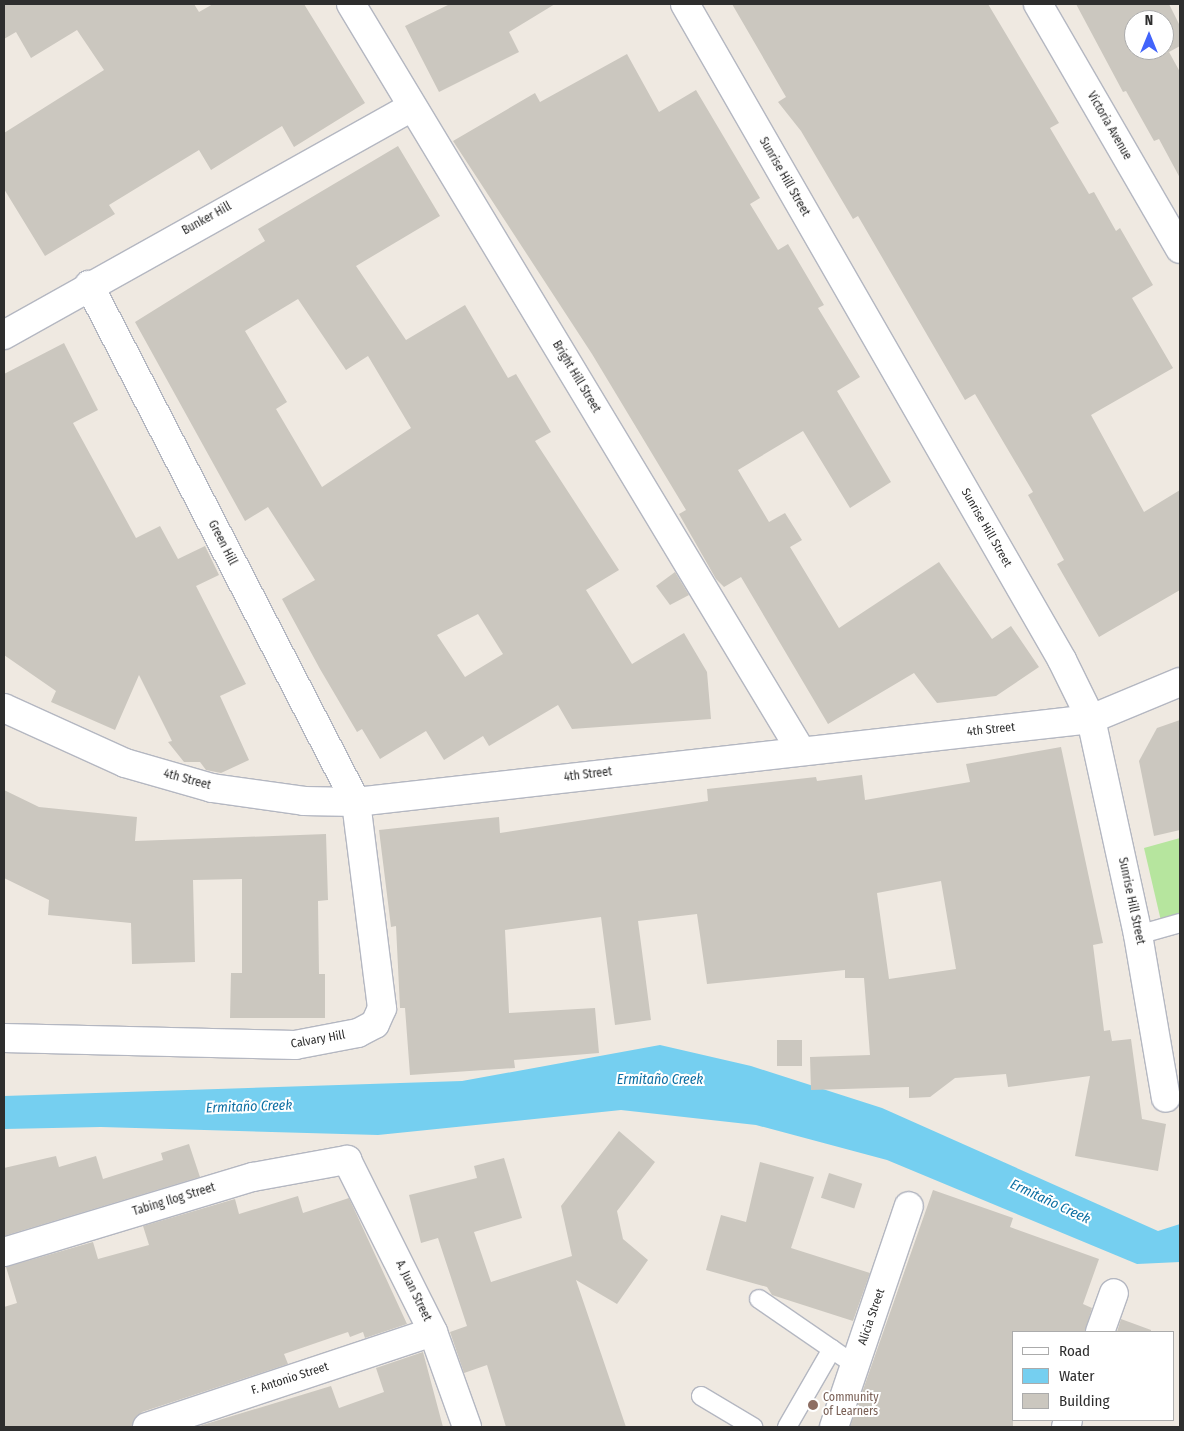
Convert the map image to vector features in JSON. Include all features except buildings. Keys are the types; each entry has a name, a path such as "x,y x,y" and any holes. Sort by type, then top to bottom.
{"street":[{"name":"Bright Hill Street","path":"351,4 801,751"},
{"name":"Sunrise Hill Street","path":"685,4 1062,660 1091,719 1138,935 1166,1098"},
{"name":"Victoria Avenue","path":"1038,4 1180,248"},
{"name":"Bunker Hill","path":"4,335 89,285 412,107"},
{"name":"Green Hill","path":"89,285 356,802"},
{"name":"4th Street","path":"4,708 125,763 212,788 304,801 356,802 1091,719 1180,682"},
{"name":"Calvary Hill","path":"4,1038 295,1045 358,1033 375,1024 382,1008 356,802"},
{"name":"Tabing Ilog Street","path":"4,1252 252,1176 347,1160"},
{"name":"A. Juan Street","path":"347,1160 433,1332 467,1427"},
{"name":"Alicia Street","path":"834,1427 909,1206"},
{"path":"1100,1331 1114,1293"},
{"name":"F. Antonio Street","path":"147,1427 433,1332"}],"lane":[{"path":"1138,935 1180,923"},
{"path":"759,1299 855,1365"},
{"path":"787,1427 832,1349"},
{"path":"701,1396 753,1427"}],"green space":[{"path":"1180,838 1180,916 1161,921 1144,848"}],"water":[{"name":"Ermitaño Creek","path":"660,1045 751,1066 882,1108 1158,1231 1180,1224 1180,1262 1137,1264 887,1160 756,1125 621,1110 378,1135 101,1127 4,1129 4,1096 462,1081"}],"place":[{"name":"Community of Learners","path":"813,1405"}]}
